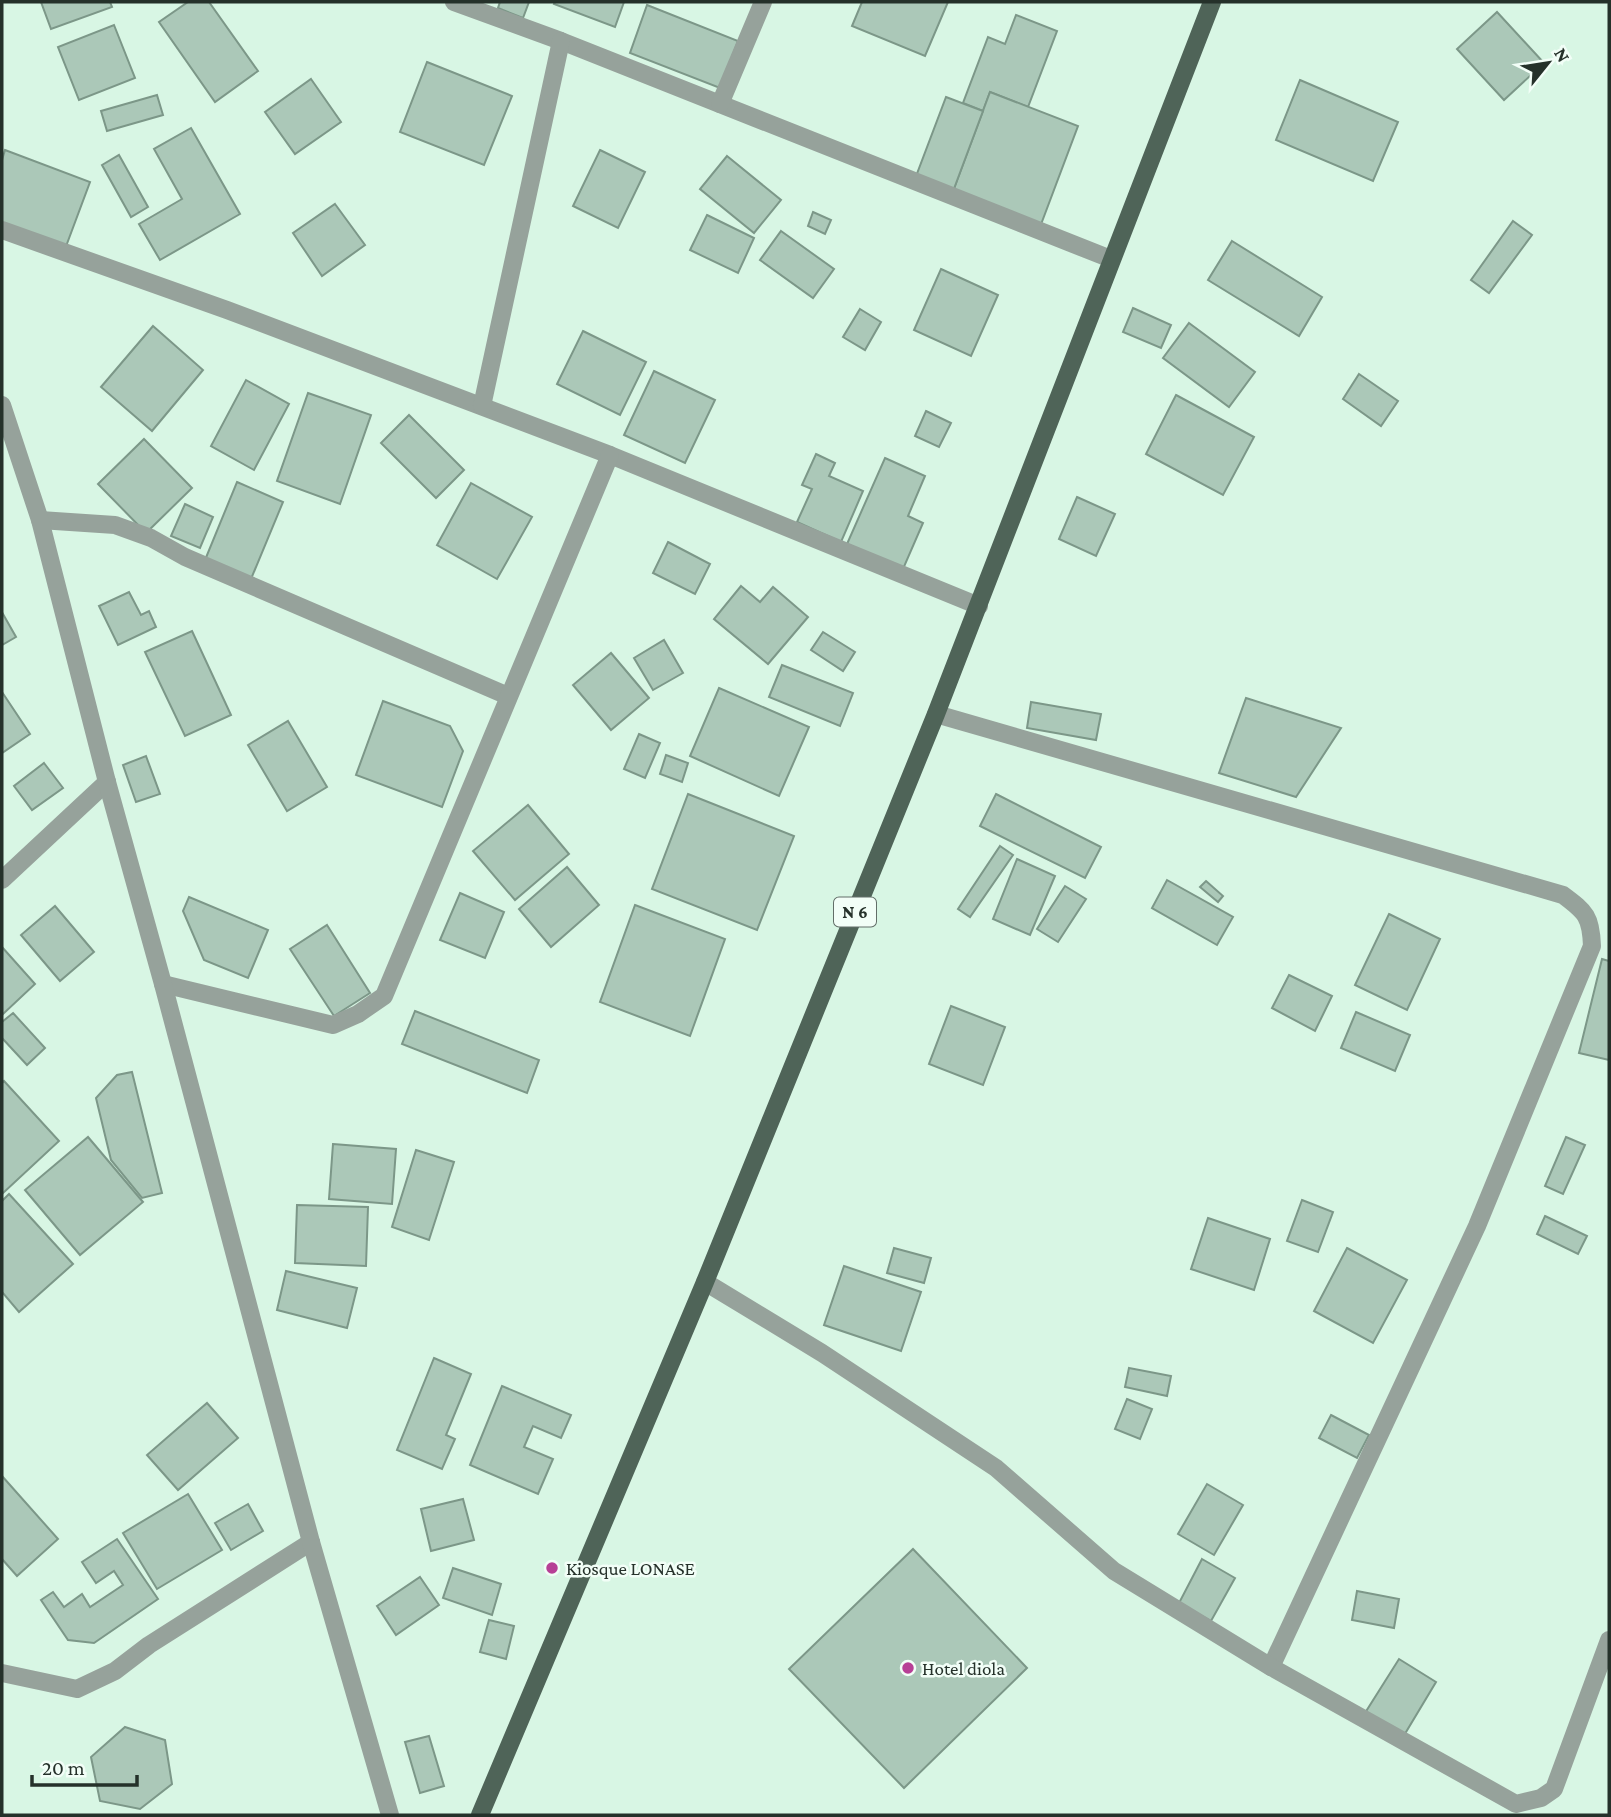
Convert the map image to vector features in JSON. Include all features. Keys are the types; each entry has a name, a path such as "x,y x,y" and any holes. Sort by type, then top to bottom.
{"main road":[{"name":"N 6","path":"480,1815 705,1282 936,714 1212,2"}],"street":[{"path":"454,2 561,41 1111,260"},
{"path":"720,104 764,2"},
{"path":"482,406 561,41"},
{"path":"2,230 227,310 610,454 979,606"},
{"path":"2,405 40,520 107,782 311,1542 390,1815"},
{"path":"163,984 333,1025 359,1014 384,996 610,454"},
{"path":"40,520 115,526 151,538 185,557 508,696"},
{"path":"936,714 1563,895 1583,909 1592,927 1592,946 1477,1226 1271,1667"},
{"path":"2,880 107,782"},
{"path":"705,1282 822,1353 996,1468 1114,1571 1271,1667 1517,1804 1541,1798 1554,1789 1609,1640"},
{"path":"2,1672 77,1689 115,1671 149,1645 311,1542"}],"building":[{"path":"41,2 110,2 112,7 51,29"},
{"path":"188,2 209,2 258,71 215,102 159,22"},
{"path":"500,2 529,2 523,18 498,8"},
{"path":"624,2 615,27 554,4"},
{"path":"862,2 948,2 925,56 852,26"},
{"path":"647,5 738,41 720,88 630,53"},
{"path":"1497,12 1544,63 1504,100 1457,49"},
{"path":"1016,15 1057,31 1028,107 990,92 983,111 963,103 988,37 1005,44"},
{"path":"114,25 135,78 79,100 58,47"},
{"path":"427,62 512,96 484,165 400,132"},
{"path":"311,79 341,122 295,154 265,112"},
{"path":"1300,80 1398,122 1373,181 1276,140"},
{"path":"990,92 1078,126 1040,227 952,194"},
{"path":"157,95 163,115 107,131 101,111"},
{"path":"946,97 983,111 952,194 915,179"},
{"path":"191,128 240,214 160,260 139,224 182,199 154,149"},
{"path":"5,150 90,182 65,249 2,225 2,160"},
{"path":"600,150 645,172 618,228 573,206"},
{"path":"119,155 148,207 131,217 102,165"},
{"path":"727,156 781,200 754,233 700,189"},
{"path":"335,204 365,245 322,276 293,233"},
{"path":"813,212 831,220 825,234 808,226"},
{"path":"707,215 754,238 738,273 690,250"},
{"path":"1513,221 1532,235 1489,293 1471,280"},
{"path":"781,231 834,269 813,298 760,260"},
{"path":"1232,241 1322,297 1299,336 1208,280"},
{"path":"941,269 998,295 971,356 914,330"},
{"path":"1133,308 1171,325 1161,348 1123,332"},
{"path":"860,309 881,322 865,350 843,337"},
{"path":"1189,323 1255,372 1229,407 1163,358"},
{"path":"153,326 203,370 152,431 101,387"},
{"path":"583,331 646,362 620,415 557,384"},
{"path":"654,371 715,400 685,463 624,435"},
{"path":"1359,374 1398,401 1381,426 1343,399"},
{"path":"246,380 289,404 254,470 211,446"},
{"path":"308,393 371,415 340,504 277,481"},
{"path":"1176,395 1254,437 1223,495 1146,454"},
{"path":"926,411 951,423 939,447 915,436"},
{"path":"409,415 464,470 436,498 381,443"},
{"path":"144,439 192,488 146,533 98,484"},
{"path":"816,454 835,463 829,476 863,491 841,542 797,522 812,489 802,485"},
{"path":"885,458 925,476 908,516 923,523 903,569 847,544"},
{"path":"237,482 283,502 251,579 205,560"},
{"path":"471,483 532,517 497,579 437,545"},
{"path":"1077,497 1115,514 1096,556 1059,539"},
{"path":"185,504 213,517 200,548 171,536"},
{"path":"668,542 710,564 695,594 653,573"},
{"path":"741,586 760,602 773,587 808,617 768,664 714,619"},
{"path":"129,592 141,615 149,611 156,627 118,645 99,606"},
{"path":"2,615 16,637 2,645"},
{"path":"192,631 231,715 185,736 145,652"},
{"path":"823,632 855,652 843,671 811,650"},
{"path":"664,640 683,673 653,690 634,658"},
{"path":"611,653 649,698 611,730 573,685"},
{"path":"782,665 853,693 840,726 769,697"},
{"path":"719,688 809,727 779,796 690,756"},
{"path":"2,692 30,734 2,753"},
{"path":"1246,698 1341,728 1296,797 1219,773"},
{"path":"383,701 450,726 463,751 442,807 356,775"},
{"path":"1031,702 1101,714 1096,740 1027,728"},
{"path":"288,721 327,787 287,811 248,745"},
{"path":"639,734 660,743 645,778 624,769"},
{"path":"666,755 688,763 682,782 660,774"},
{"path":"146,756 160,794 136,802 123,765"},
{"path":"44,763 63,788 32,810 14,786"},
{"path":"688,794 794,836 757,930 652,889"},
{"path":"996,794 1101,847 1085,878 980,826"},
{"path":"528,805 569,854 515,900 473,851"},
{"path":"1000,846 1013,855 970,917 958,909"},
{"path":"1017,859 1055,876 1030,935 993,919"},
{"path":"567,867 599,905 551,947 519,909"},
{"path":"1167,880 1233,917 1217,945 1152,908"},
{"path":"1206,881 1223,896 1218,902 1200,887"},
{"path":"1065,886 1086,899 1058,942 1037,929"},
{"path":"460,893 504,912 485,958 440,940"},
{"path":"189,897 268,930 248,978 204,960 183,911"},
{"path":"635,905 725,939 690,1036 600,1002"},
{"path":"55,906 94,952 60,981 21,935"},
{"path":"1389,914 1440,939 1407,1010 1355,985"},
{"path":"327,925 370,993 334,1016 290,949"},
{"path":"2,947 35,984 2,1015"},
{"path":"1602,959 1609,961 1609,1060 1579,1053"},
{"path":"1289,975 1332,996 1315,1031 1272,1008"},
{"path":"951,1006 1005,1027 983,1085 929,1064"},
{"path":"415,1011 539,1060 527,1093 402,1044"},
{"path":"1356,1012 1410,1035 1395,1071 1341,1048"},
{"path":"13,1013 45,1048 27,1065 2,1038 2,1022"},
{"path":"132,1072 162,1193 142,1198 111,1160 96,1098 117,1075"},
{"path":"4,1081 59,1141 2,1194 2,1083"},
{"path":"88,1137 143,1202 80,1255 25,1190"},
{"path":"1566,1137 1585,1145 1563,1194 1545,1186"},
{"path":"333,1144 396,1149 392,1204 329,1199"},
{"path":"416,1150 454,1162 429,1240 392,1227"},
{"path":"9,1194 73,1264 19,1312 2,1292 2,1201"},
{"path":"1302,1200 1333,1212 1318,1252 1287,1241"},
{"path":"297,1205 368,1207 366,1266 295,1263"},
{"path":"1545,1216 1587,1236 1578,1254 1537,1234"},
{"path":"1208,1218 1270,1239 1254,1290 1191,1269"},
{"path":"894,1248 931,1258 924,1283 887,1273"},
{"path":"1347,1248 1407,1280 1373,1343 1314,1311"},
{"path":"844,1266 921,1292 901,1351 824,1325"},
{"path":"286,1271 357,1288 347,1328 277,1310"},
{"path":"434,1358 471,1374 446,1435 455,1439 442,1469 397,1450"},
{"path":"1129,1368 1171,1376 1167,1396 1125,1387"},
{"path":"502,1386 571,1415 561,1438 533,1426 524,1447 553,1459 538,1494 470,1465"},
{"path":"1127,1399 1152,1409 1140,1439 1115,1429"},
{"path":"207,1403 238,1438 178,1490 147,1455"},
{"path":"1331,1415 1369,1435 1357,1458 1319,1438"},
{"path":"2,1476 58,1539 17,1576 2,1559"},
{"path":"1207,1484 1243,1505 1214,1555 1178,1534"},
{"path":"188,1494 222,1550 157,1589 123,1533"},
{"path":"463,1499 474,1540 431,1551 421,1509"},
{"path":"248,1504 263,1531 231,1550 215,1523"},
{"path":"117,1539 158,1599 94,1643 68,1640 41,1600 53,1592 64,1607 82,1594 90,1607 123,1585 114,1571 96,1583 82,1562"},
{"name":"Hotel diola","path":"913,1549 1027,1668 904,1788 789,1669"},
{"path":"1202,1559 1235,1578 1211,1621 1179,1603"},
{"path":"453,1568 501,1584 492,1615 443,1598"},
{"path":"420,1577 439,1605 396,1635 377,1606"},
{"path":"1357,1591 1399,1599 1394,1628 1352,1620"},
{"path":"489,1620 514,1626 506,1659 480,1652"},
{"path":"1399,1659 1436,1682 1403,1737 1365,1713"},
{"path":"125,1727 165,1740 172,1784 140,1809 100,1801 91,1757"},
{"path":"429,1736 444,1786 420,1793 405,1742"}],"place":[{"name":"Kiosque LONASE","path":"552,1568"},
{"name":"Hotel diola","path":"908,1668"}]}
